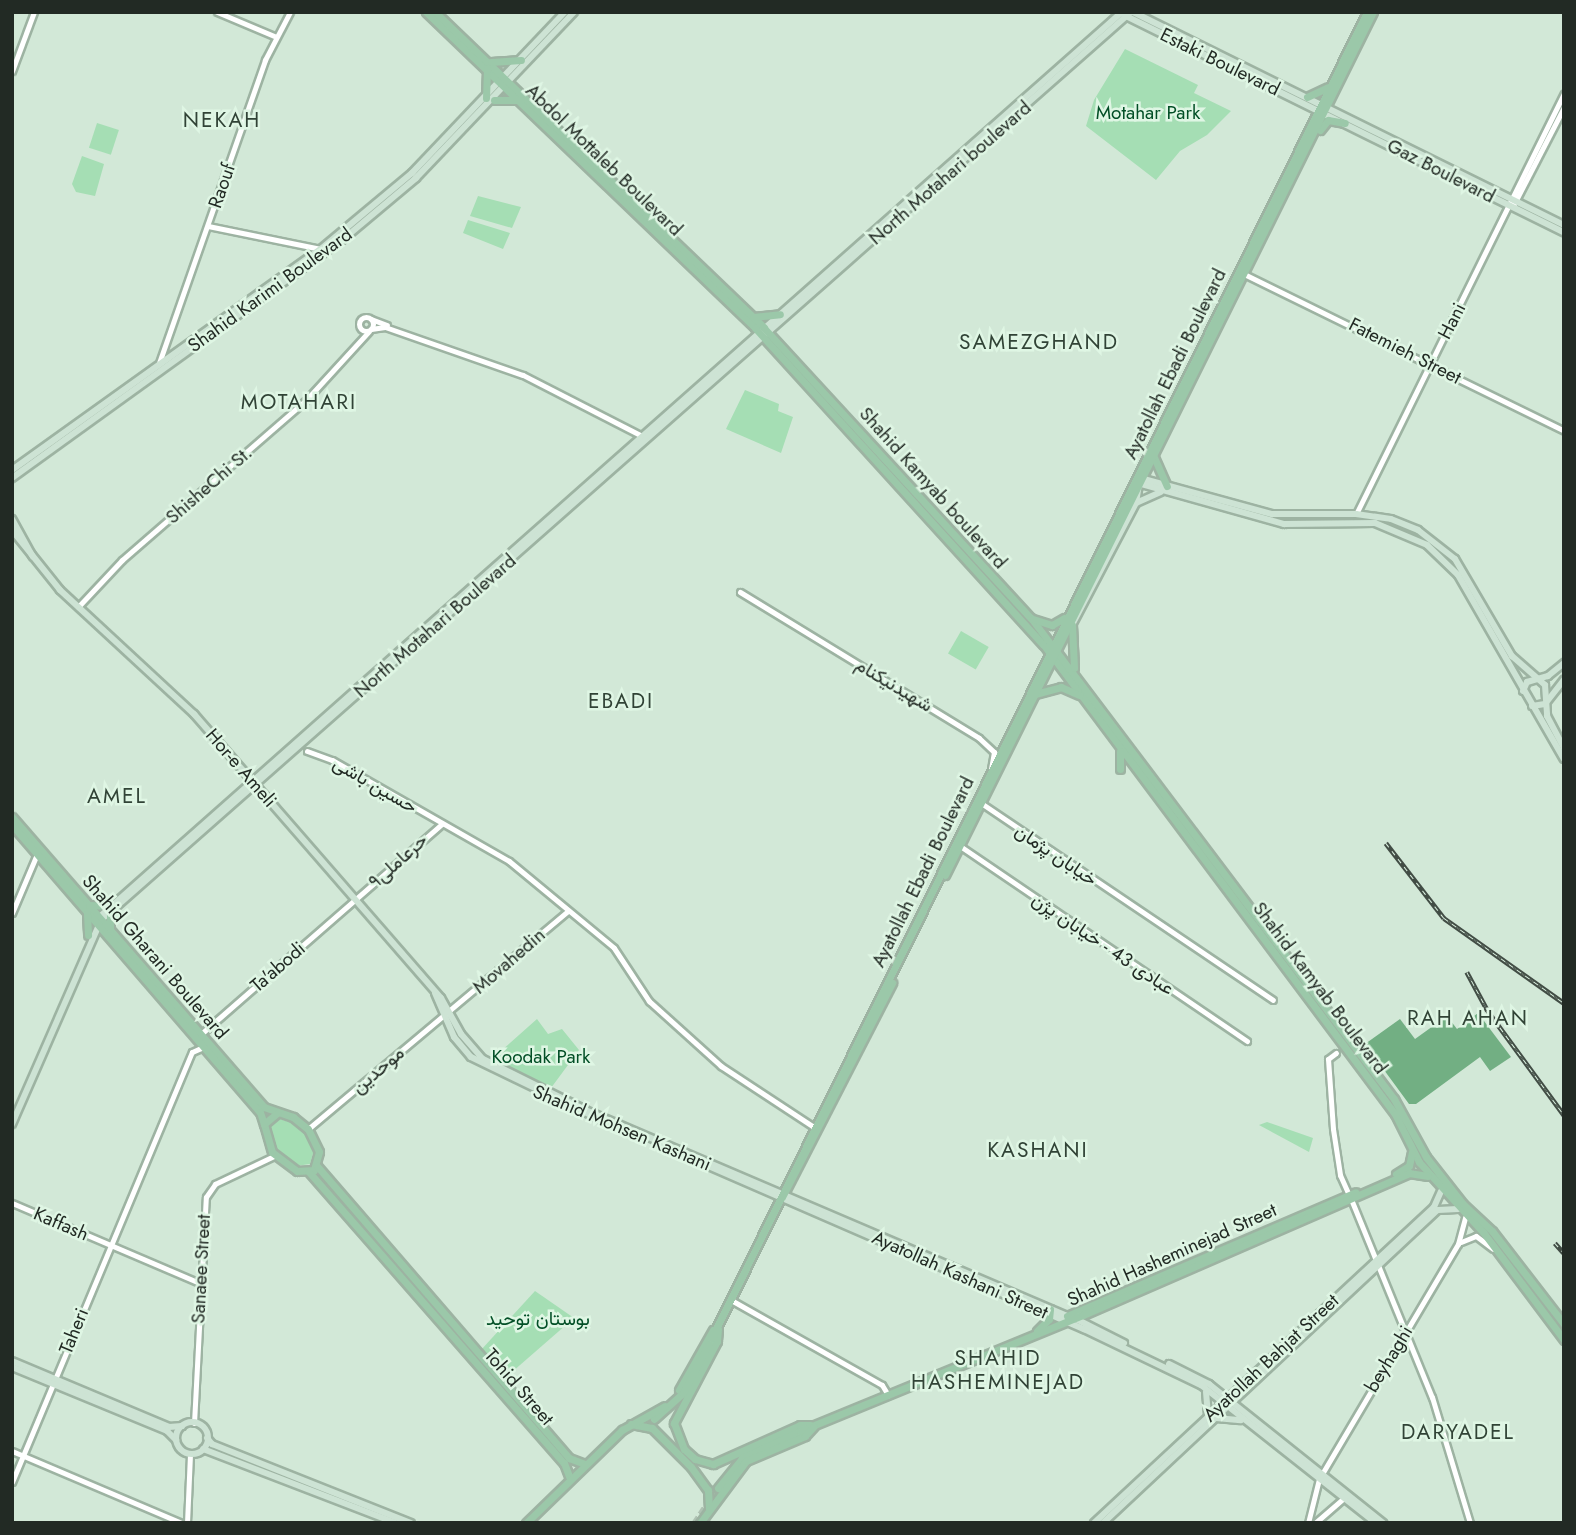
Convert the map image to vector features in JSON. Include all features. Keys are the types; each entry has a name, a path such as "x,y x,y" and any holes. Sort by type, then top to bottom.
{"main road":[{"name":"Abdol Mottaleb Boulevard","path":"426,12 489,65"},
{"name":"Abdol Mottaleb Boulevard","path":"435,12 752,317 764,333"},
{"path":"505,81 565,12"},
{"path":"505,81 575,12"},
{"name":"Ayatollah Ebadi Boulevard","path":"784,1194 814,1127 990,771 1034,695 1067,616 1153,455 1312,138 1331,84 1367,12"},
{"name":"Ayatollah Ebadi Boulevard","path":"784,1194 960,846 1053,651 1076,612 1322,108 1373,12"},
{"name":"Estaki Boulevard","path":"1126,13 1322,108"},
{"name":"Estaki Boulevard","path":"1126,13 1307,97 1322,108"},
{"name":"North Motahari boulevard","path":"764,333 780,314 1126,13"},
{"name":"North Motahari boulevard","path":"764,333 1126,13"},
{"path":"521,60 489,65 490,99 521,100"},
{"name":"Abdol Mottaleb Boulevard","path":"505,81 521,100 764,333"},
{"name":"Shahid Karimi Boulevard","path":"12,470 326,254 416,178 505,81"},
{"path":"1307,97 1331,84"},
{"name":"Shahid Karimi Boulevard","path":"12,478 159,363 321,249 412,173 490,99"},
{"name":"Gaz Boulevard","path":"1322,108 1345,122 1564,225"},
{"name":"Gaz Boulevard","path":"1322,108 1513,202 1564,232"},
{"path":"1312,138 1328,120 1345,122"},
{"path":"752,317 780,314"},
{"name":"Shahid Kamyab boulevard","path":"764,333 1076,673"},
{"name":"North Motahari Boulevard","path":"98,921 764,333"},
{"name":"Shahid Kamyab boulevard","path":"811,385 1031,618 1053,651"},
{"name":"North Motahari Boulevard","path":"609,469 642,436 699,390"},
{"path":"1153,455 1165,489"},
{"path":"1139,480 1270,521 1355,521 1415,536 1437,552 1458,575 1524,695 1564,759"},
{"name":"Ayatollah Ebadi Boulevard","path":"1053,651 1072,626 1136,503 1139,480"},
{"path":"1136,503 1165,489 1285,516 1356,514 1398,522 1442,547 1464,572 1511,656 1548,689 1550,723 1564,748"},
{"name":"Hor-e Ameli","path":"12,519 33,557"},
{"name":"Hor-e Ameli","path":"12,530 78,607 193,713 435,993 447,1014"},
{"path":"1076,612 1070,656 1076,673"},
{"path":"1031,618 1052,625 1067,616"},
{"name":"Shahid Kamyab Boulevard","path":"1053,651 1120,750 1395,1115 1412,1151 1430,1177 1500,1254 1564,1340"},
{"path":"1524,695 1524,685 1558,671 1564,663"},
{"path":"1532,706 1547,702 1564,680 1558,678 1558,671"},
{"name":"Shahid Kamyab Boulevard","path":"1076,673 1394,1099 1426,1157 1492,1231 1562,1321"},
{"path":"1034,695 1061,687 1084,698"},
{"path":"1120,750 1121,769"},
{"name":"Shahid Gharani Boulevard","path":"12,817 260,1112 264,1124"},
{"name":"Shahid Gharani Boulevard","path":"12,825 88,909"},
{"path":"1225,888 1232,881"},
{"path":"12,1124 90,935 88,909 109,909 109,934 90,935"},
{"path":"12,1114 98,921"},
{"name":"Shahid Gharani Boulevard","path":"109,934 264,1107 277,1113"},
{"path":"447,1014 484,1059 588,1114"},
{"name":"Shahid Mohsen Kashani","path":"447,1014 471,1057 588,1114 784,1194"},
{"path":"277,1113 293,1117 308,1129 317,1144 317,1166 309,1172 289,1168 274,1156 264,1124 277,1113"},
{"path":"1412,1151 1407,1171 1430,1177"},
{"name":"Tohid Street","path":"317,1166 558,1446 572,1461 586,1464"},
{"name":"Shahid Hasheminejad Street","path":"1075,1319 1407,1171"},
{"name":"Tohid Street","path":"309,1172 564,1463 570,1479"},
{"name":"Ayatollah Bahjat Street","path":"1103,1523 1226,1403 1377,1264 1434,1207 1441,1191"},
{"path":"654,1419 683,1393 784,1194"},
{"name":"Ayatollah Kashani Street","path":"784,1194 1024,1301 1075,1319 1205,1384 1244,1421 1383,1523"},
{"name":"Shahid Hasheminejad Street","path":"1075,1319 1350,1197"},
{"name":"Ayatollah Bahjat Street","path":"1226,1403 1245,1382 1438,1210 1458,1209"},
{"path":"1034,1334 1053,1312"},
{"path":"718,1488 742,1458 814,1425 1075,1319"},
{"name":"Ayatollah Kashani Street","path":"1075,1319 1205,1384"},
{"path":"1552,1323 1562,1321"},
{"path":"526,1521 630,1424 677,1395 706,1337 718,1325"},
{"path":"718,1325 717,1341 674,1423 684,1449 695,1459 713,1464 800,1425 814,1425"},
{"path":"12,1364 169,1427 194,1423 204,1429 212,1444 411,1523"},
{"path":"53,1381 167,1431 190,1454 203,1449 396,1523"},
{"path":"1205,1384 1228,1390 1245,1382"},
{"path":"1205,1384 1212,1417 1244,1421"},
{"name":"Ayatollah Kashani Street","path":"1226,1403 1376,1523"},
{"name":"Ayatollah Bahjat Street","path":"1094,1523 1212,1417"},
{"path":"630,1424 652,1428 691,1467 708,1490 708,1513"},
{"path":"700,1523 747,1461 805,1436 814,1425"},
{"path":"176,1440 182,1426"},
{"path":"203,1449 207,1438"}],"street":[{"path":"12,71 34,12"},
{"path":"217,12 274,36"},
{"name":"Raouf","path":"159,363 274,36 290,12"},
{"path":"1513,202 1564,94"},
{"path":"1513,202 1564,107"},
{"name":"Hani","path":"1356,514 1513,202"},
{"path":"208,226 321,249"},
{"name":"Fatemieh Street","path":"1244,274 1564,431"},
{"path":"426,340 381,327 370,330 359,328 360,319 371,319 523,375 642,436"},
{"path":"370,330 371,319"},
{"name":"ShisheChi St.","path":"341,362 358,339 359,328"},
{"name":"ShisheChi St.","path":"78,607 122,560 280,424 370,330"},
{"name":"شهیدنیکنام","path":"740,592 823,645 1003,752"},
{"path":"979,738 994,752 990,771"},
{"name":"حسین باشی","path":"307,751 332,760 509,861 614,948 649,1001 722,1066 814,1127"},
{"name":"خیابان پژمان","path":"981,803 1273,1000"},
{"name":"حرعاملی۹","path":"355,899 442,824"},
{"name":"عبادی 43 - خیابان پژن","path":"960,846 1247,1041"},
{"path":"12,913 37,854"},
{"name":"Ta'abodi","path":"201,1034 355,899"},
{"name":"Movahedin","path":"447,1014 568,911"},
{"name":"موحدین","path":"308,1129 447,1014"},
{"name":"Taheri","path":"12,1482 192,1052 203,1047"},
{"path":"1336,1053 1328,1059 1333,1129 1340,1175 1432,1397 1470,1523"},
{"name":"Sanaee Street","path":"194,1423 200,1283 209,1190 274,1156"},
{"name":"Kaffash","path":"12,1203 200,1283"},
{"name":"beyhaghi","path":"1308,1523 1320,1477 1458,1244 1465,1217"},
{"path":"1458,1244 1466,1237 1476,1237 1500,1254"},
{"path":"731,1300 882,1385 888,1395"},
{"path":"12,1451 184,1523 190,1454"},
{"path":"1315,1523 1344,1498"}],"green space":[{"name":"Motahar Park","path":"1125,49 1198,85 1194,93 1231,111 1207,135 1180,151 1156,180 1086,126 1094,100"},
{"path":"97,123 119,130 111,155 89,148"},
{"path":"82,156 104,164 95,196 76,192 72,184"},
{"path":"478,196 521,207 512,228 470,216"},
{"path":"468,220 510,233 503,249 463,233"},
{"path":"745,390 779,404 778,411 793,417 781,453 726,429"},
{"path":"961,631 989,647 976,670 948,654"},
{"path":"1478,1013 1511,1057 1490,1071 1480,1057 1416,1104 1409,1104 1365,1044 1400,1019 1415,1039 1447,1016 1457,1029"},
{"name":"Koodak Park","path":"537,1019 548,1034 562,1029 579,1050 551,1088 492,1059"},
{"path":"280,1119 298,1125 310,1139 314,1150 310,1164 296,1166 275,1150 269,1127"},
{"path":"1267,1122 1313,1138 1309,1152 1259,1125"},
{"name":"بوستان توحید","path":"535,1291 574,1318 505,1378 481,1350"}],"tunnel":[{"path":"635,1426 654,1419"},
{"path":"695,1523 718,1488"}],"railway":[{"path":"1386,843 1444,918 1564,1003"},
{"path":"1467,972 1488,1011 1564,1115"},
{"path":"1555,1243 1564,1253"}],"district":[{"name":"NEKAH","path":"222,120"},
{"name":"SAMEZGHAND","path":"1039,342"},
{"name":"MOTAHARI","path":"299,402"},
{"name":"EBADI","path":"621,701"},
{"name":"AMEL","path":"117,796"},
{"name":"RAH AHAN","path":"1468,1018"},
{"name":"KASHANI","path":"1038,1150"},
{"name":"SHAHID HASHEMINEJAD","path":"998,1370"},
{"name":"DARYADEL","path":"1458,1432"}]}
